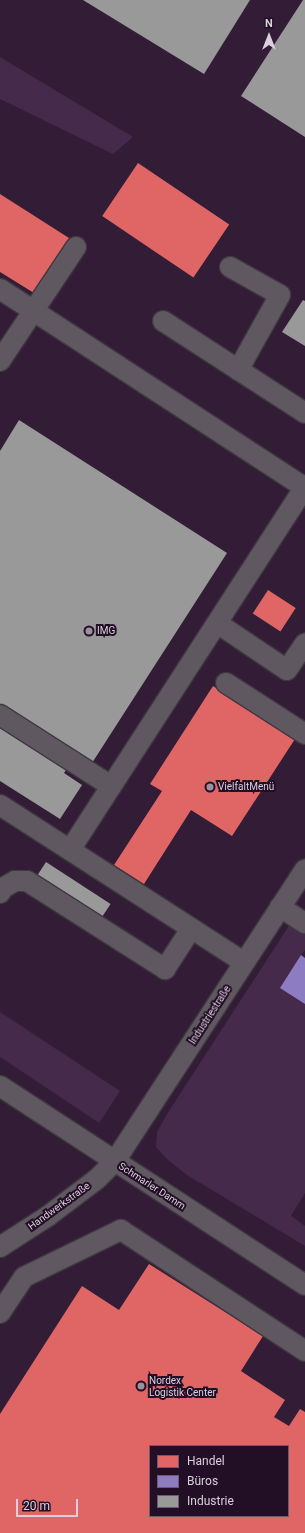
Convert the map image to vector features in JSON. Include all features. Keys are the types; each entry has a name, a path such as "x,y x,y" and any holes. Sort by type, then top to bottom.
{"street":[{"path":"0,361 76,247"},
{"path":"230,267 280,295 238,370"},
{"path":"0,288 305,486 70,850"},
{"path":"163,321 305,413"},
{"path":"217,623 287,670 305,643"},
{"path":"226,683 305,734"},
{"path":"0,715 111,786"},
{"path":"0,805 244,962"},
{"name":"Industriestraße","path":"115,1161 305,868"},
{"path":"0,893 3,888 15,881 27,881 165,969 191,929"},
{"path":"280,907 305,923"},
{"name":"Schmarler Damm","path":"0,1086 305,1285"},
{"name":"Handwerkstraße","path":"0,1247 48,1216 97,1179 115,1161"},
{"path":"0,1314 24,1277 120,1230 305,1351"}],"shaded area":[{"path":"0,0 305,0 305,1533 0,1533"},
{"path":"0,57 133,137 113,154 0,99"},
{"path":"292,921 305,929 305,950 301,955 305,1004 305,1193 291,1216 305,1226 305,1246 187,1175 168,1160 156,1147 157,1132 167,1114"},
{"path":"0,1012 120,1091 99,1123 0,1057"}],"building: Handel":[{"path":"138,163 229,225 193,278 102,216"},
{"path":"0,194 69,238 34,293 0,272"},
{"path":"268,590 296,608 280,631 253,613"},
{"name":"VielfaltMenü","path":"213,686 295,739 232,836 191,810 144,884 114,865 162,791 150,784"},
{"name":"Nordex Logistik Center","path":"149,1264 263,1336 241,1371 285,1400 274,1417 289,1426 300,1409 305,1412 305,1533 0,1533 0,1414 82,1286 119,1310"}],"building: Büros":[{"path":"301,955 305,958 305,1004 280,988"}],"building: Industrie":[{"path":"83,0 250,0 204,74"},
{"path":"303,0 305,0 305,137 241,96"},
{"path":"303,300 305,301 305,346 282,332"},
{"name":"IMG","path":"19,420 227,553 92,763 77,753 64,773 82,785 60,819 0,781 0,728 44,756 53,743 0,709 0,451"},
{"path":"46,862 111,904 100,920 36,878"}],"place":[{"name":"IMG","path":"89,631"},
{"name":"VielfaltMenü","path":"210,787"},
{"name":"Nordex Logistik Center","path":"141,1386"}]}
